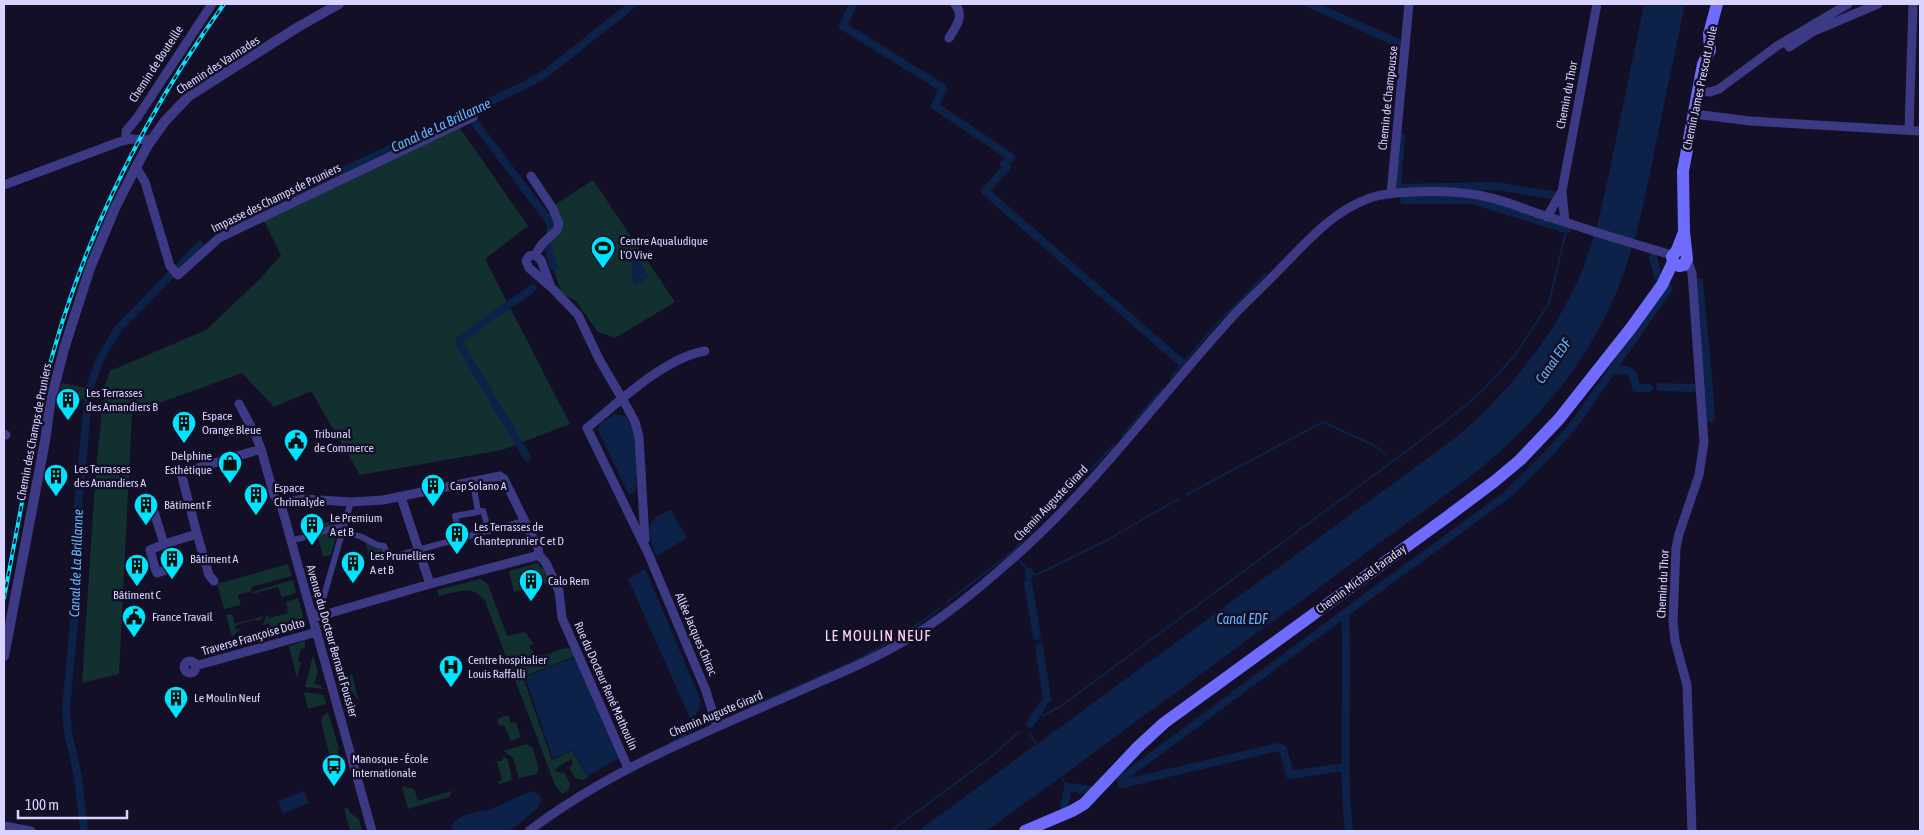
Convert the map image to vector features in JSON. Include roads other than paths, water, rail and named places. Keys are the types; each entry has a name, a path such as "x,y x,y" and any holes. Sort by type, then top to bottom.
{"main road":[{"name":"Chemin James Prescott Joule","path":"1680,258 1684,232 1683,177 1700,91 1703,64 1710,50 1709,34 1717,4"},
{"name":"Chemin Michael Faraday","path":"1025,831 1079,808 1164,723 1509,470 1559,419 1632,328 1680,258"}],"street":[{"name":"Chemin de Bouteille","path":"126,140 126,131 137,118 212,4"},
{"name":"Chemin des Vannades","path":"152,140 175,110 189,96 339,4"},
{"path":"949,38 960,17 959,9 955,4"},
{"name":"Chemin de Champousse","path":"1391,194 1409,4"},
{"name":"Chemin du Thor","path":"1564,222 1562,191 1597,4"},
{"path":"1789,47 1827,22 1848,4"},
{"path":"1700,91 1710,92 1719,89 1755,61 1827,22 1878,4"},
{"path":"1909,130 1913,4"},
{"path":"1694,114 1750,121 1920,132"},
{"name":"Impasse des Champs de Pruniers","path":"136,167 145,182 173,271 178,275 209,245 219,238 473,117"},
{"path":"4,185 126,140 152,140"},
{"name":"Chemin des Champs de Pruniers","path":"4,656 44,446 50,404 64,349 90,268 115,208 152,140"},
{"path":"531,176 553,208 559,224 557,230 542,244 535,255 542,260 551,287"},
{"name":"Chemin du Thor","path":"1547,217 1562,191"},
{"name":"Chemin Auguste Girard","path":"529,831 570,801 628,768 717,726 777,702 880,655 916,634 975,590 1007,564 1053,521 1093,478 1235,314 1303,246 1344,211 1368,199 1391,194 1470,194 1498,200 1547,217"},
{"path":"1547,217 1680,258"},
{"name":"Allée Jacques Chirac","path":"535,255 527,258 527,266 578,315 599,359 631,414 639,438 641,494 648,553"},
{"name":"Chemin du Thor","path":"1680,258 1692,281 1704,442 1699,475 1676,548 1673,621 1675,641 1687,685 1692,831"},
{"path":"610,410 622,399 681,357 705,351"},
{"name":"Avenue du Docteur Bernard Foussier","path":"239,404 261,449 273,492 281,505 372,831"},
{"path":"610,410 622,407 631,414"},
{"name":"Allée Jacques Chirac","path":"610,410 587,428 648,553 706,692 717,726"},
{"path":"214,581 209,575 181,473 261,449"},
{"name":"Rue du Docteur René Mathoulin","path":"473,482 503,477 538,548 539,555 546,563 559,591 562,618 628,768"},
{"path":"281,505 304,499 351,502 401,497 473,482 478,512 455,516 461,538"},
{"path":"621,497 626,502 631,503 639,499 641,494"},
{"path":"401,497 430,584"},
{"path":"151,502 164,544"},
{"path":"313,618 321,606 351,502"},
{"path":"480,512 483,511 490,531"},
{"path":"317,533 343,528 377,545 384,546 390,557 524,521"},
{"path":"176,567 157,573 150,550 197,534"},
{"path":"313,618 539,555"},
{"name":"Traverse Françoise Dolto","path":"181,664 189,673 195,670 195,666 317,632"},
{"path":"4,826 31,831"}],"water":[{"name":"Canal EDF","path":"1644,4 1685,4 1642,210 1631,251 1608,311 1580,360 1546,405 1506,446 1463,482 987,831 918,831 1458,436 1500,396 1519,374 1553,327 1580,276 1590,249 1604,199"},
{"path":"635,254 649,277 635,286 632,278 632,261 630,258"},
{"path":"615,414 625,416 633,432 635,441 636,488 633,494 628,493 598,430 601,423"},
{"path":"671,510 687,538 656,556 649,534 650,528 656,518"},
{"path":"645,569 699,696 699,709 690,718 628,579"},
{"path":"575,657 619,758 588,776 572,750 553,759 525,677"},
{"path":"304,791 309,803 283,814 278,801"},
{"path":"534,791 540,796 541,801 537,809 509,831 450,831 457,820 468,814 493,808"}],"waterway":[{"name":"Canal de La Brillanne","path":"234,223 527,84 545,74 633,4"},
{"path":"853,4 843,26 943,88 935,106 1011,157 1004,164"},
{"path":"1310,4 1403,45"},
{"name":"Canal de La Brillanne","path":"473,120 552,225"},
{"path":"1401,137 1397,188 1496,186 1552,195"},
{"path":"1007,167 985,191 1183,364"},
{"path":"1404,200 1472,200 1555,226"},
{"path":"1561,228 1567,229"},
{"path":"1042,716 1061,706 1412,447 1484,389 1515,355 1549,303 1565,235"},
{"name":"Canal de La Brillanne","path":"84,831 78,777 68,732 66,708 77,590 76,527 89,390 99,361 117,330 200,245"},
{"name":"Canal de La Brillanne","path":"547,245 549,250"},
{"name":"Canal de La Brillanne","path":"550,255 554,267"},
{"path":"1653,257 1658,277"},
{"path":"1171,378 1212,329 1266,274"},
{"path":"1699,282 1709,388"},
{"name":"Canal de La Brillanne","path":"527,457 459,343 462,338 533,288"},
{"path":"1345,613 1508,494 1549,453 1576,422 1669,288"},
{"path":"1612,371 1627,370 1633,375 1636,388 1649,388"},
{"path":"1660,387 1694,388"},
{"path":"1121,437 1163,388"},
{"path":"1707,388 1709,388 1711,418"},
{"path":"1186,495 1323,422 1373,445 1386,454"},
{"path":"946,603 1012,552 1114,445"},
{"path":"1019,560 1029,572 1036,575 1107,540 1178,499"},
{"path":"1028,583 1037,636"},
{"path":"750,707 848,664 896,638 940,608"},
{"path":"1233,696 1345,613 1345,750 1349,831"},
{"path":"1039,647 1047,699"},
{"path":"1228,700 1121,779 1122,784 1278,747 1283,749 1290,775 1344,767"},
{"path":"1030,724 1043,705"},
{"path":"891,831 991,757 1019,732"},
{"path":"1029,733 1038,746"},
{"path":"670,743 686,735"},
{"path":"643,757 657,750"},
{"path":"1060,776 1068,787"},
{"path":"1064,809 1068,787 1090,790"}],"tunnel":[{"path":"302,538 317,533"}],"railway":[{"path":"4,598 43,391 57,339 74,288 93,238 139,141 165,94 224,4"}],"place":[{"name":"Centre Aqualudique l'O Vive","path":"603,269"},
{"name":"Les Terrasses des Amandiers B","path":"68,421"},
{"name":"Espace Orange Bleue","path":"184,444"},
{"name":"Tribunal de Commerce","path":"296,462"},
{"name":"Delphine Esthétique","path":"230,484"},
{"name":"Les Terrasses des Amandiers A","path":"56,497"},
{"name":"Cap Solano A","path":"433,507"},
{"name":"Espace Chrimalyde","path":"256,516"},
{"name":"Bâtiment F","path":"146,526"},
{"name":"Le Premium A et B","path":"312,546"},
{"name":"Les Terrasses de Chanteprunier C et D","path":"457,555"},
{"name":"Bâtiment A","path":"172,580"},
{"name":"Les Prunelliers A et B","path":"353,584"},
{"name":"Bâtiment C","path":"137,587"},
{"name":"Calo Rem","path":"531,602"},
{"name":"France Travail","path":"134,638"},
{"name":"Centre hospitalier Louis Raffalli","path":"451,688"},
{"name":"Le Moulin Neuf","path":"176,719"},
{"name":"Manosque - École Internationale","path":"334,787"}],"district":[{"name":"LE MOULIN NEUF","path":"878,635"}]}
